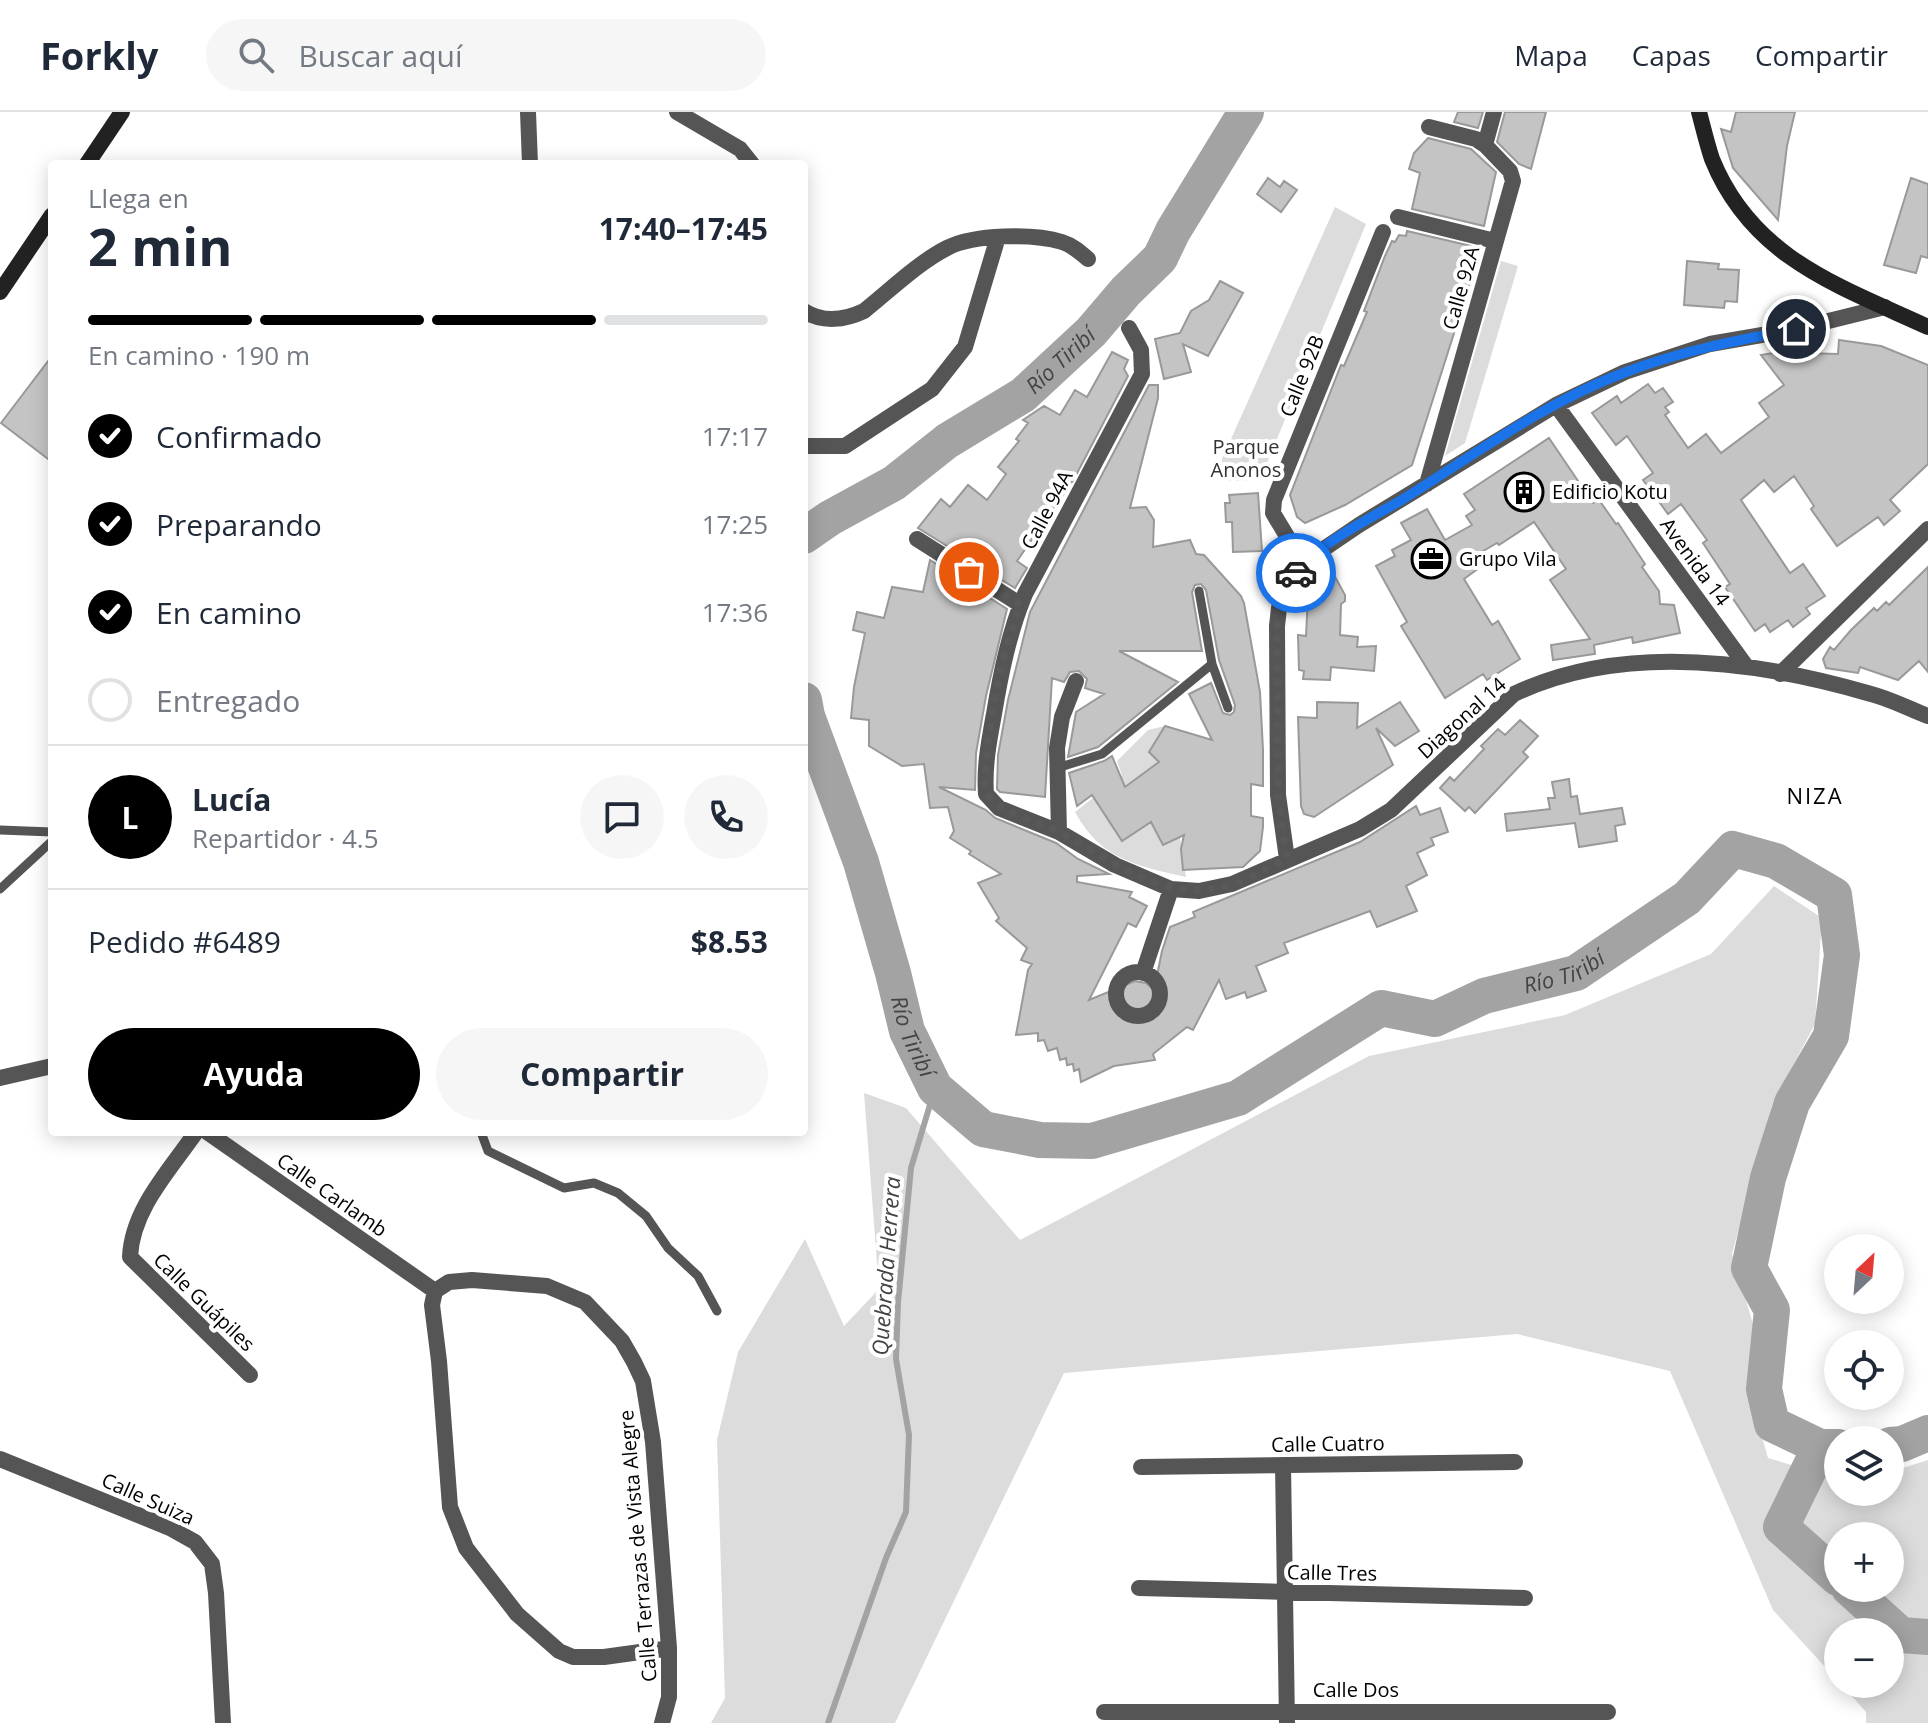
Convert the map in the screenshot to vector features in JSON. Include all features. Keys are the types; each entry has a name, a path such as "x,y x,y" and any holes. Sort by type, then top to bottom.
{"main road":[{"path":"90,160 122,112"},
{"path":"1699,112 1712,159 1730,194 1770,242 1795,262 1834,284 1928,327"},
{"path":"0,292 48,221"}],"street":[{"path":"528,112 530,160"},
{"path":"677,112 740,149 749,160"},
{"path":"1429,127 1476,139 1485,145 1494,112"},
{"name":"Calle 92A","path":"1427,484 1513,181 1510,171 1485,145"},
{"path":"1398,217 1495,241"},
{"name":"Calle 92B","path":"1303,563 1273,513 1274,500 1383,232"},
{"path":"808,446 845,446 932,389 965,347 998,237"},
{"path":"808,312 840,319 854,315 864,311 947,247 998,237 1062,242 1088,259"},
{"path":"1287,859 1278,795 1277,626 1279,608 1288,585 1303,563 1556,405 1625,372 1710,344 1796,329 1885,307"},
{"name":"Calle 94A","path":"1059,832 999,808 986,794 984,773 1012,625 1142,374 1144,361 1141,350 1129,328"},
{"name":"Avenida 14","path":"1556,405 1746,666"},
{"path":"1780,674 1928,529"},
{"path":"917,539 1021,605"},
{"name":"Diagonal 14","path":"1171,889 1199,891 1232,884 1360,829 1391,810 1514,694 1535,684 1573,674 1654,661 1746,666 1873,694 1928,716"},
{"path":"1076,681 1062,717 1057,748 1059,832 1115,865 1171,889 1143,973"},
{"path":"0,1078 48,1067"},
{"name":"Calle Guápiles","path":"193,1136 143,1210 130,1241 130,1257 250,1375"},
{"name":"Calle Carlamb","path":"213,1136 435,1291"},
{"name":"Calle Terrazas de Vista Alegre","path":"435,1291 449,1282 472,1280 547,1286 585,1302 622,1341 643,1381 653,1442 669,1648 669,1697 662,1723"},
{"path":"435,1291 432,1305 450,1507 466,1548 517,1614 559,1651 573,1657 604,1657 669,1648"},
{"name":"Calle Suiza","path":"0,1459 170,1528 195,1542 212,1564 223,1723"},
{"name":"Calle Cuatro","path":"1141,1467 1515,1462"},
{"path":"1283,1465 1287,1716"},
{"name":"Calle Tres","path":"1139,1588 1525,1598"},
{"name":"Calle Dos","path":"1104,1712 1287,1716 1608,1712"}],"lane":[{"path":"1199,591 1212,664 1228,708"},
{"path":"1057,768 1102,754 1212,664"},
{"path":"0,830 48,832"},
{"path":"0,889 48,845"},
{"path":"482,1136 488,1151 564,1188 594,1183 618,1193 646,1216 668,1248 698,1276 717,1311"}],"green space":[{"name":"Parque Anonos","path":"1335,207 1366,224 1260,480 1224,481 1222,459"},
{"path":"1501,261 1518,266 1465,443 1445,456"},
{"path":"1165,726 1149,752 1159,762 1099,806 1122,841 1151,822 1163,845 1180,837 1186,877 1136,864 1108,850 1085,828 1075,812 1122,775 1117,761 1148,730"},
{"path":"1774,886 1822,918 1815,1024 1772,1105 1732,1254 1753,1324 1752,1401 1768,1458 1824,1475 1824,1506 1904,1506 1904,1468 1928,1460 1928,1723 1866,1723 1866,1712 1854,1698 1904,1698 1904,1618 1824,1618 1824,1666 1773,1610 1670,1371 1517,1334 1064,1373 895,1723 711,1723 725,1698 717,1440 738,1352 805,1239 844,1326 879,1289 864,1093 906,1108 1020,1240 1369,1056 1565,1015 1711,954"}],"building":[{"path":"1458,112 1483,112 1478,128 1454,122"},
{"path":"1505,112 1546,112 1531,169 1519,164 1497,142"},
{"path":"1736,112 1795,112 1787,146 1778,220 1733,168 1721,129 1731,132"},
{"path":"1428,138 1471,149 1496,172 1484,226 1412,209 1420,173 1409,169 1414,153"},
{"path":"1268,178 1280,187 1284,181 1297,190 1281,212 1257,194"},
{"path":"1911,178 1928,184 1928,258 1921,256 1916,273 1884,265"},
{"path":"1407,231 1471,246 1467,258 1477,261 1412,465 1345,505 1305,523 1297,517 1290,495 1341,365 1344,366 1367,312 1364,311 1385,256 1392,241 1395,242 1399,235 1406,236"},
{"path":"1687,261 1719,264 1718,269 1739,270 1737,302 1725,301 1724,308 1684,305"},
{"path":"1220,281 1243,293 1208,356 1183,344 1191,372 1164,379 1155,339 1180,333 1191,311 1209,300"},
{"path":"1839,340 1881,346 1928,365 1928,464 1890,500 1900,511 1884,525 1878,517 1837,546 1811,509 1814,506 1794,476 1774,492 1764,480 1741,500 1790,573 1803,564 1825,596 1806,608 1810,614 1793,627 1788,620 1770,632 1765,624 1755,631 1725,587 1730,584 1703,543 1707,540 1681,504 1668,514 1643,480 1653,473 1627,436 1616,445 1592,413 1617,396 1621,403 1648,384 1655,393 1663,388 1673,402 1665,407 1669,412 1665,415 1688,448 1706,434 1721,453 1769,417 1759,403 1784,385 1761,355 1799,349 1802,353 1838,354"},
{"path":"1112,352 1128,360 1124,369 1128,376 1074,479 1017,561 1027,568 1015,588 918,528 941,499 950,507 968,485 987,500 1006,474 998,467 1019,441 1016,439 1028,423 1023,420 1044,406 1060,415 1075,390 1087,397"},
{"path":"48,361 48,459 1,423"},
{"path":"1149,385 1158,385 1158,398 1130,508 1146,507 1154,520 1153,547 1190,540 1196,554 1204,555 1244,603 1260,692 1263,750 1263,786 1251,784 1251,816 1263,818 1263,827 1260,851 1243,867 1183,870 1181,849 1184,835 1163,845 1151,822 1122,841 1092,795 1077,806 1069,773 1112,756 1125,787 1159,762 1149,752 1165,726 1212,740 1189,694 1211,683 1223,713 1230,715 1234,712 1235,705 1219,660 1206,590 1201,584 1195,585 1192,592 1202,651 1119,651 1178,682 1098,747 1068,757 1076,712 1104,694 1085,688 1087,679 1079,671 1070,672 1064,682 1052,678 1045,797 1000,792 997,789 998,755 1008,700 1030,612"},
{"path":"1549,438 1593,503 1599,500 1618,523 1659,591 1660,604 1674,605 1680,633 1633,643 1632,637 1594,645 1595,654 1553,660 1551,645 1590,639 1550,580 1566,569 1534,522 1499,545 1497,543 1473,557 1479,568 1464,579 1492,625 1498,621 1520,659 1487,680 1483,674 1445,698 1401,626 1407,622 1376,566 1395,556 1392,550 1411,540 1401,523 1427,509 1445,540 1472,525 1466,516 1475,510 1464,494"},
{"path":"1258,493 1262,551 1233,552 1232,522 1226,522 1225,503 1230,503 1229,495"},
{"path":"930,560 1007,609 986,696 976,753 975,790 939,787 986,810 995,818 1056,843 1078,859 1109,874 1077,876 1077,882 1132,892 1129,897 1147,906 1136,927 1128,923 1089,1000 1135,981 1146,983 1154,990 1170,927 1195,917 1193,912 1360,842 1416,806 1420,815 1440,808 1448,832 1431,838 1434,845 1417,853 1427,875 1406,886 1417,911 1377,927 1370,911 1284,943 1288,953 1256,966 1266,991 1247,998 1245,992 1226,999 1219,980 1193,1030 1187,1027 1153,1054 1155,1060 1114,1066 1081,1082 1079,1069 1074,1071 1073,1064 1067,1065 1066,1058 1060,1060 1057,1048 1048,1051 1044,1040 1038,1041 1038,1033 1016,1035 1028,970 1032,964 1021,960 1027,948 996,921 999,918 978,883 1001,874 950,838 954,831 948,807 930,808 924,764 902,766 869,746 869,720 851,718 865,633 853,630 857,612 884,618 892,587 923,592"},
{"path":"1928,567 1928,672 1919,661 1898,680 1860,667 1858,673 1826,668 1823,659 1830,647 1834,650 1874,608 1877,611 1886,602 1889,605"},
{"path":"1334,575 1345,595 1345,601 1341,604 1340,635 1358,637 1357,647 1376,646 1374,671 1331,667 1330,680 1303,679 1304,671 1299,670 1298,635 1306,636 1308,595 1317,591 1314,585"},
{"path":"1317,702 1358,703 1357,728 1400,702 1419,731 1395,746 1376,728 1393,765 1314,817 1304,814 1301,806 1298,717 1317,718"},
{"path":"1520,720 1538,736 1523,752 1528,757 1475,813 1469,807 1465,811 1440,788 1450,777 1454,781 1498,729 1505,735"},
{"path":"1569,779 1571,797 1577,796 1580,814 1622,808 1625,824 1615,826 1617,841 1579,847 1575,823 1507,831 1505,814 1550,809 1548,798 1555,798 1552,782"}],"waterway":[{"name":"Río Tiribí","path":"808,533 894,483 947,441 1023,395 1091,332 1160,258 1173,231 1246,112"},
{"name":"Río Tiribí","path":"808,719 861,862 907,1031 935,1088 983,1129 1040,1140 1092,1141 1238,1098 1381,1008 1435,1019 1484,996 1576,973 1687,898 1733,849 1776,861 1834,895 1842,955 1831,1036 1792,1103 1768,1178 1749,1268 1772,1310 1764,1389 1772,1424 1824,1447"},
{"name":"Quebrada Herrera","path":"828,1723 886,1558 906,1512 909,1435 896,1359 898,1302 911,1168 935,1088"},
{"path":"1904,1443 1928,1433"},
{"name":"Río Tiribí","path":"1820,1447 1781,1527 1824,1565"},
{"name":"Río Tiribí","path":"1864,1602 1901,1635 1928,1637"}],"way so far":[{"path":"969,572 1021,605 1012,625 1002,666 984,773 986,794 999,808 1059,832 1115,865 1171,889 1199,891 1232,884 1287,859 1278,795 1277,626 1279,608 1296,573"}],"place":[{"name":"Edificio Kotu","path":"1524,492"},
{"name":"Grupo Vila","path":"1431,559"}],"district":[{"name":"NIZA","path":"1815,796"}],"route":[{"path":"1296,573 1303,563 1359,525 1556,405 1625,372 1710,344 1796,329"}]}
